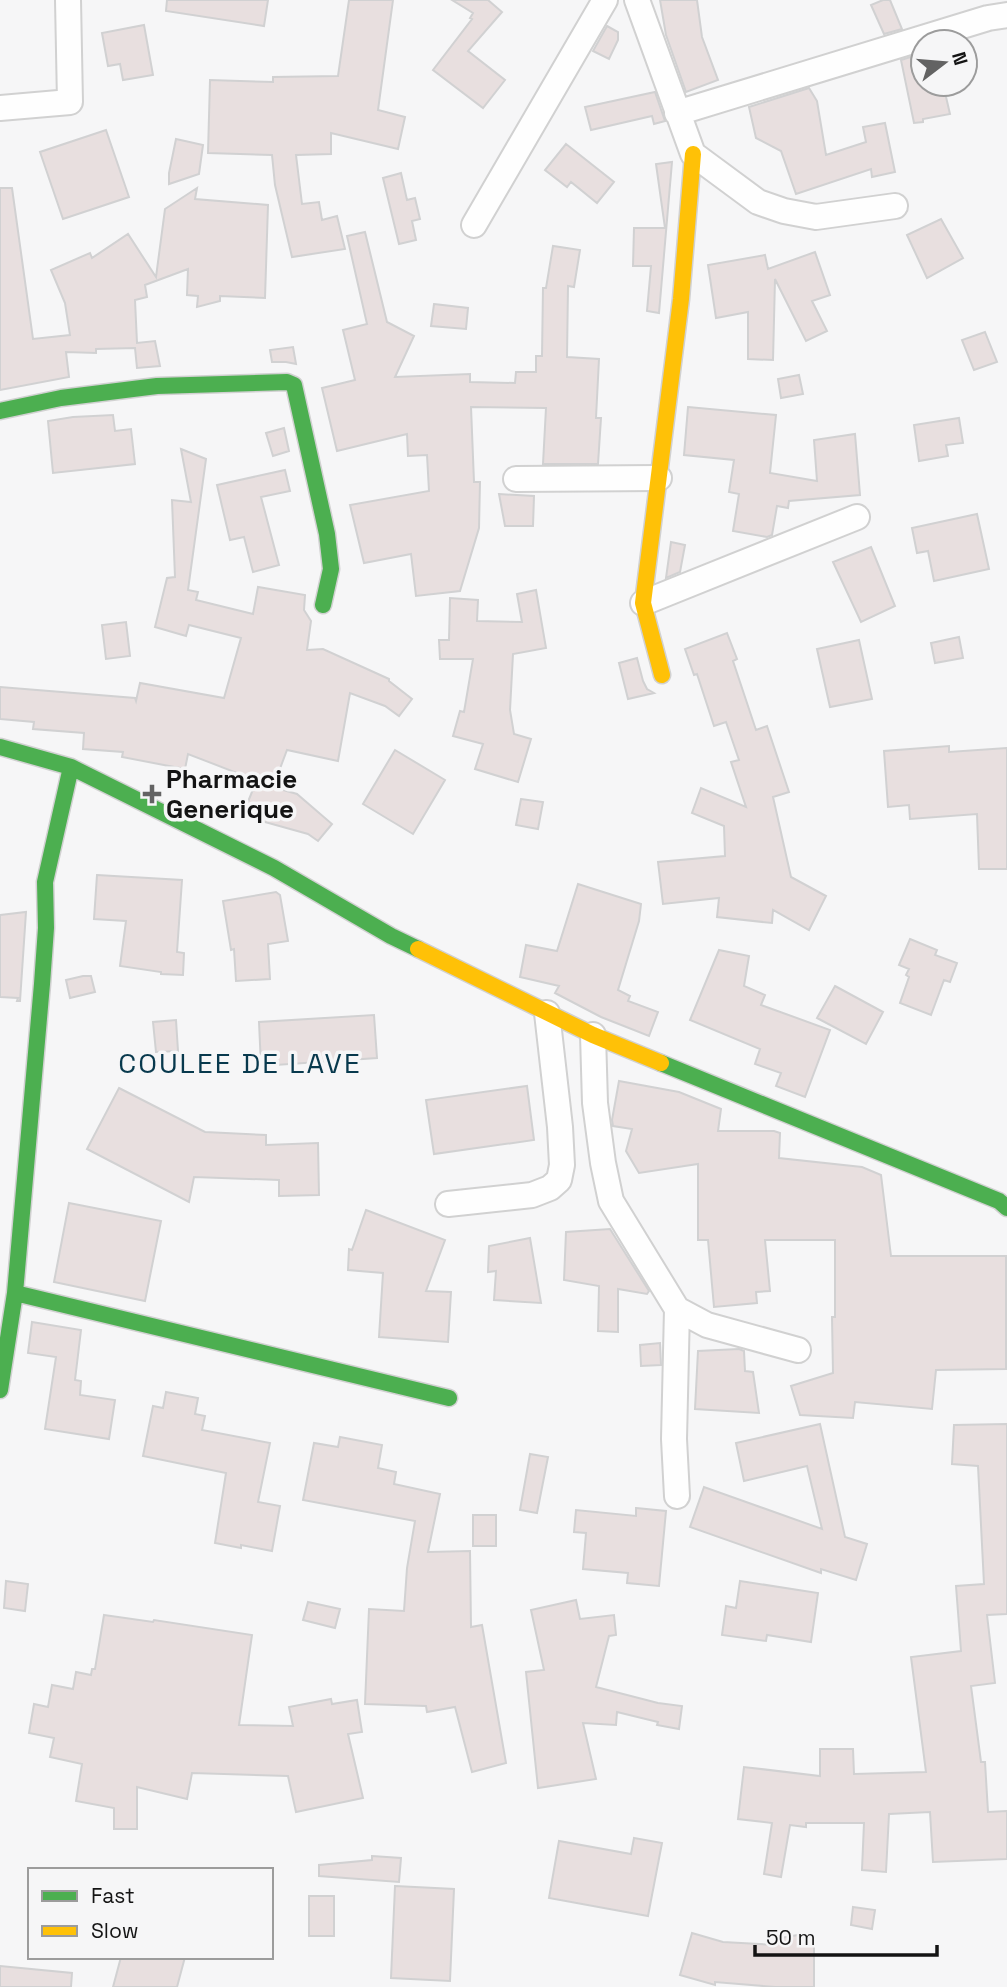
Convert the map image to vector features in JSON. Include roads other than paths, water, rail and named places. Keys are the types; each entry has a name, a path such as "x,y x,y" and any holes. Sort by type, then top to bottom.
{"street":[{"path":"0,108 70,102 68,0"},
{"path":"474,225 605,0"},
{"path":"636,0 693,154 681,299 643,603 662,676"},
{"path":"677,113 988,18 1007,15"},
{"path":"693,154 758,202 783,211 816,217 895,206"},
{"path":"0,411 61,398 157,386 287,382 294,385 327,534 331,569 323,605"},
{"path":"516,479 659,478"},
{"path":"643,603 858,517"},
{"path":"0,747 71,767 274,868 391,936 593,1035 999,1201 1007,1208"},
{"path":"0,1390 16,1293 46,928 45,882 71,767"},
{"path":"448,1203 532,1195 550,1188 558,1180 562,1165 560,1127 547,1013"},
{"path":"593,1035 595,1103 611,1201 677,1309 707,1325 798,1350"},
{"path":"16,1293 449,1398"},
{"path":"677,1309 674,1439 677,1496"}],"place":[{"name":"Pharmacie Generique","path":"152,794"}],"district":[{"name":"COULEE DE LAVE","path":"240,1063"}]}
